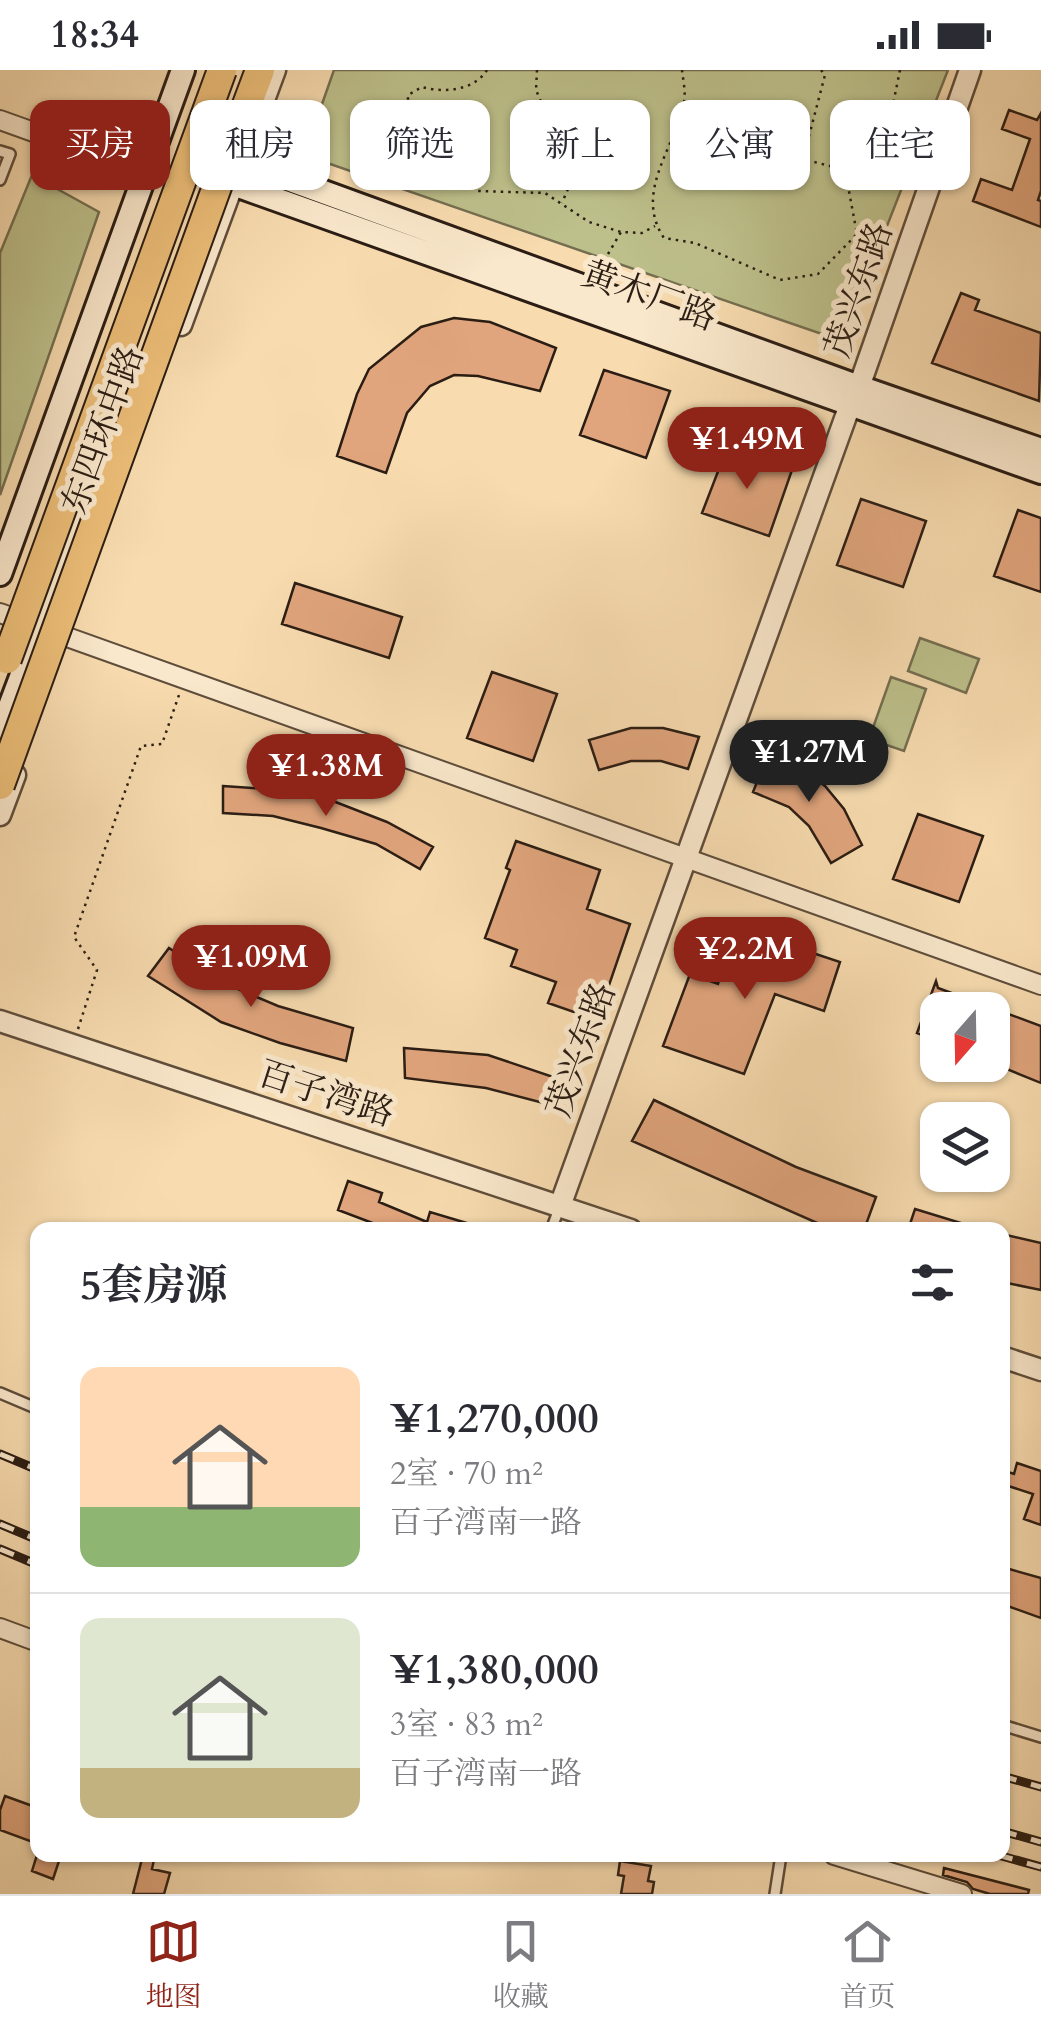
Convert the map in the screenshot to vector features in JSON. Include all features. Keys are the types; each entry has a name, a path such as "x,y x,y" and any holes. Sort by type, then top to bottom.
{"highway":[{"name":"东四环中路","path":"0,678 222,70"},
{"name":"东四环中路","path":"0,785 260,70"}],"main road":[{"name":"东四环中路","path":"170,104 182,70"},
{"name":"东四环中路","path":"0,648 5,616 212,70"},
{"name":"东四环中路","path":"0,733 248,70"},
{"name":"东四环中路","path":"0,574 139,190"},
{"name":"黄木厂路","path":"251,190 855,396 1041,472"},
{"path":"315,190 855,396 1041,450"}],"street":[{"name":"东四环中路","path":"264,100 274,70"},
{"name":"茂兴东路","path":"560,1206 970,70"},
{"path":"0,120 30,131"},
{"name":"东四环中路","path":"0,815 231,190"},
{"path":"5,616 1041,985"},
{"name":"百子湾路","path":"0,1021 607,1222"},
{"path":"1010,1359 1041,1370"},
{"path":"0,1628 30,1639"},
{"path":"857,1862 962,1894"}],"lane":[{"path":"0,151 10,154 0,180"},
{"path":"554,1222 560,1206"},
{"path":"0,1393 30,1406"},
{"path":"1010,1727 1041,1736"},
{"path":"775,1894 780,1862"}],"path":[{"path":"487,70 482,78 464,86 439,92 422,87 408,95 408,112 415,124 446,139 454,149 451,158 457,174 466,184 478,190 545,192 588,222 621,232 642,232 656,226"},
{"path":"537,70 536,90 573,177 561,206"},
{"path":"682,70 686,97 665,148 652,200 656,226 664,238 707,247 780,280 818,274 856,234 848,190"},
{"path":"821,70 825,75 823,90 804,159 830,166"},
{"path":"894,100 900,70"},
{"path":"608,254 621,232"},
{"path":"72,1045 96,970 74,937 141,746 162,744 184,682"}],"green space":[{"path":"334,70 948,70 936,100 830,100 830,190 901,190 842,341 405,190 490,190 490,100 350,100 350,171 330,164 330,100 323,100"},
{"path":"30,180 30,190 59,190 99,212 0,495 0,253"},
{"path":"920,638 979,659 966,693 908,671"},
{"path":"891,677 926,689 904,751 869,739"}],"building":[{"path":"1009,110 1037,120 1041,113 1041,227 973,201 981,179 1012,190 1030,139 1002,129"},
{"path":"961,293 979,300 975,310 1041,333 1039,401 932,363"},
{"path":"454,318 490,322 556,348 540,391 478,376 454,375 430,386 407,413 386,473 337,456 369,369 421,327"},
{"path":"604,370 670,391 646,458 580,435"},
{"path":"727,448 792,470 769,536 702,513"},
{"path":"861,499 926,521 903,587 837,565"},
{"path":"1018,510 1041,518 1041,592 994,576"},
{"path":"295,583 402,617 389,658 282,624"},
{"path":"492,672 557,694 533,761 467,738"},
{"path":"631,728 663,728 699,737 688,769 661,761 631,761 599,770 589,740"},
{"path":"769,752 797,765 825,786 844,809 862,845 831,863 809,826 789,807 753,792"},
{"path":"223,786 282,790 333,801 387,822 433,847 420,869 376,844 321,828 273,816 223,813"},
{"path":"918,814 983,836 959,902 893,879"},
{"path":"516,841 600,870 587,909 630,924 597,1020 548,1003 556,982 511,966 517,950 485,938 510,870 506,868"},
{"path":"731,939 787,960 792,946 840,962 824,1011 775,994 744,1074 663,1046 690,974 718,984"},
{"path":"169,948 219,981 278,1006 353,1028 346,1061 221,1022 148,976"},
{"path":"1010,1015 1041,1026 1041,1083 1010,1070"},
{"path":"404,1048 488,1055 565,1081 555,1106 486,1088 405,1078"},
{"path":"654,1100 796,1167 876,1197 867,1222 815,1222 632,1141"},
{"path":"348,1181 382,1193 379,1202 427,1222 370,1222 338,1210"},
{"path":"915,1209 958,1222 911,1222"},
{"path":"430,1212 463,1222 427,1222"},
{"path":"1010,1236 1041,1243 1041,1290 1010,1284"},
{"path":"1017,1463 1041,1471 1041,1525 1024,1519 1033,1494 1010,1487 1010,1473 1014,1474"},
{"path":"1010,1569 1041,1578 1041,1618 1010,1607"},
{"path":"5,1796 30,1805 30,1841 0,1830"},
{"path":"35,1862 59,1862 53,1879 32,1871"},
{"path":"141,1862 154,1862 152,1869 170,1873 164,1894 133,1894"},
{"path":"620,1862 651,1866 648,1881 654,1882 652,1894 621,1894 624,1876 618,1875"},
{"path":"944,1868 1029,1890 1028,1894 990,1894 973,1889 967,1882 943,1875"}],"railway":[{"path":"0,1454 30,1467"},
{"path":"0,1524 30,1537"},
{"path":"0,1549 30,1562"},
{"path":"1010,1778 1041,1787"},
{"path":"1010,1833 1041,1842"},
{"path":"1010,1858 1041,1867"}]}
